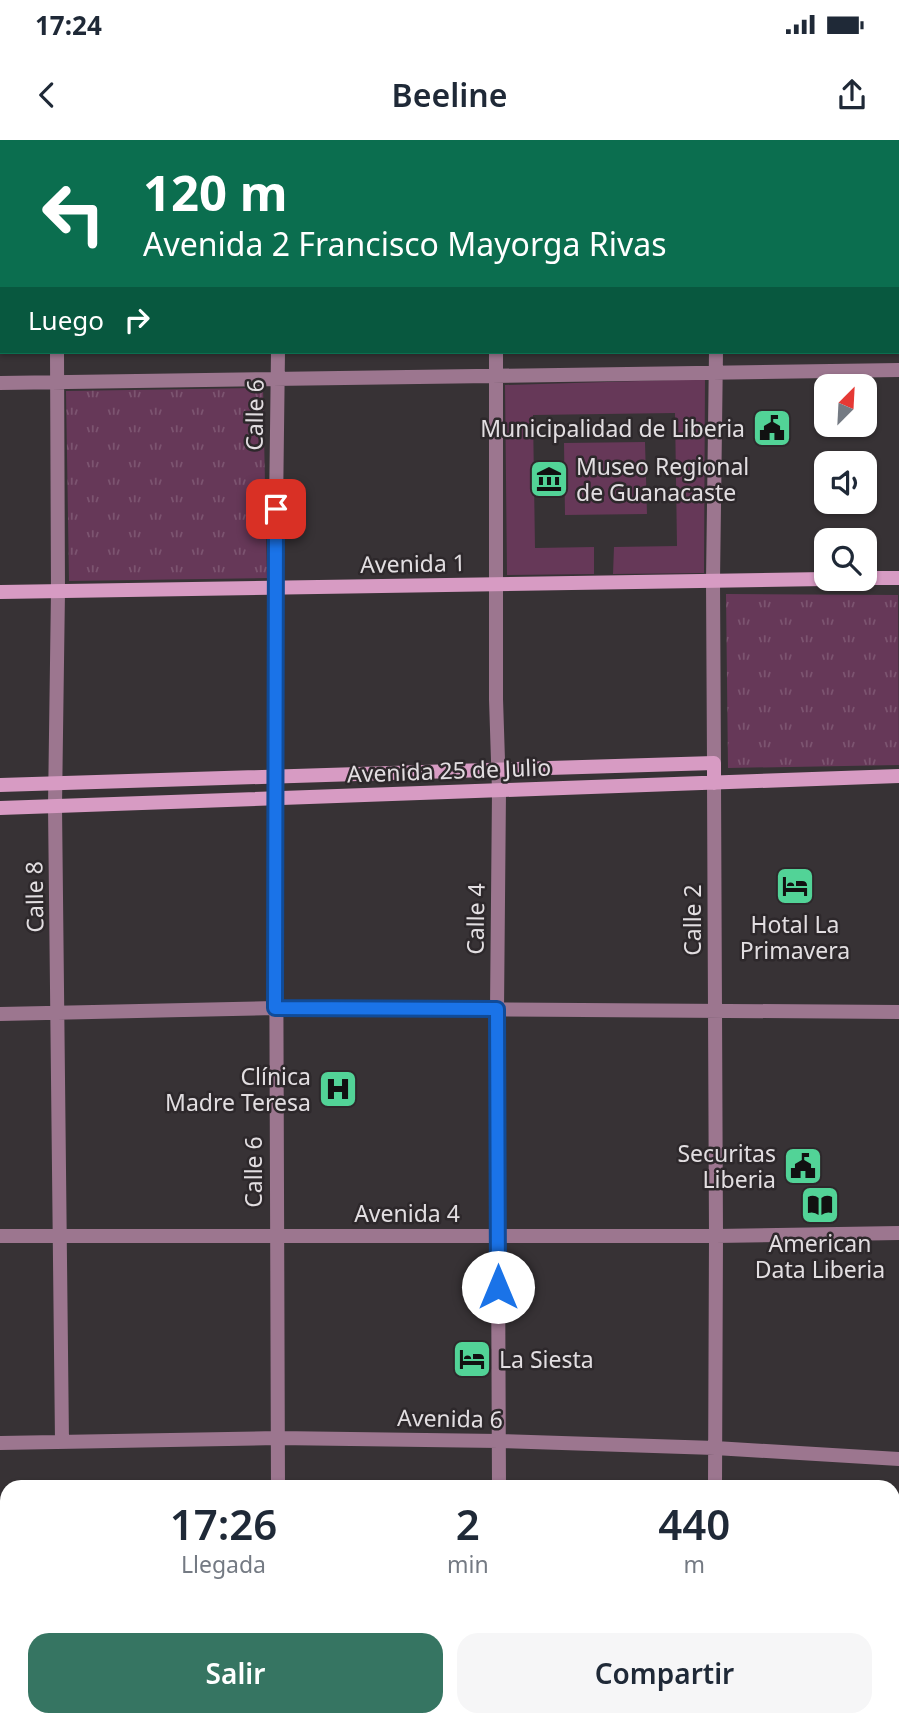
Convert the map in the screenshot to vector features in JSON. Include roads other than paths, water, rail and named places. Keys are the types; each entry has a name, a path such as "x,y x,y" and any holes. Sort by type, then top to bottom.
{"street":[{"name":"Calle 8","path":"57,354 55,806 62,1442"},
{"name":"Calle 6","path":"278,354 275,588 278,1480"},
{"name":"Calle 4","path":"496,354 499,1480"},
{"name":"Calle 2","path":"715,1480 713,580 716,354"},
{"path":"0,383 899,370"},
{"path":"877,578 899,578"},
{"name":"Avenida 1","path":"0,592 814,579"},
{"name":"Avenida 25 de Julio","path":"0,785 714,763"},
{"name":"Avenida 25 de Julio","path":"0,808 899,776"},
{"path":"0,1014 275,1008 899,1013"},
{"name":"Avenida 4","path":"0,1236 716,1236 899,1233"},
{"name":"Avenida 6","path":"0,1443 277,1438 499,1441 715,1448 899,1459"}],"place":[{"name":"Municipalidad de Liberia","path":"772,428"},
{"name":"Museo Regional de Guanacaste","path":"549,479"},
{"name":"Hotal La Primavera","path":"795,886"},
{"name":"Clínica Madre Teresa","path":"338,1089"},
{"name":"Securitas Liberia","path":"803,1166"},
{"name":"American Data Liberia","path":"820,1205"},
{"name":"La Siesta","path":"472,1359"}]}
